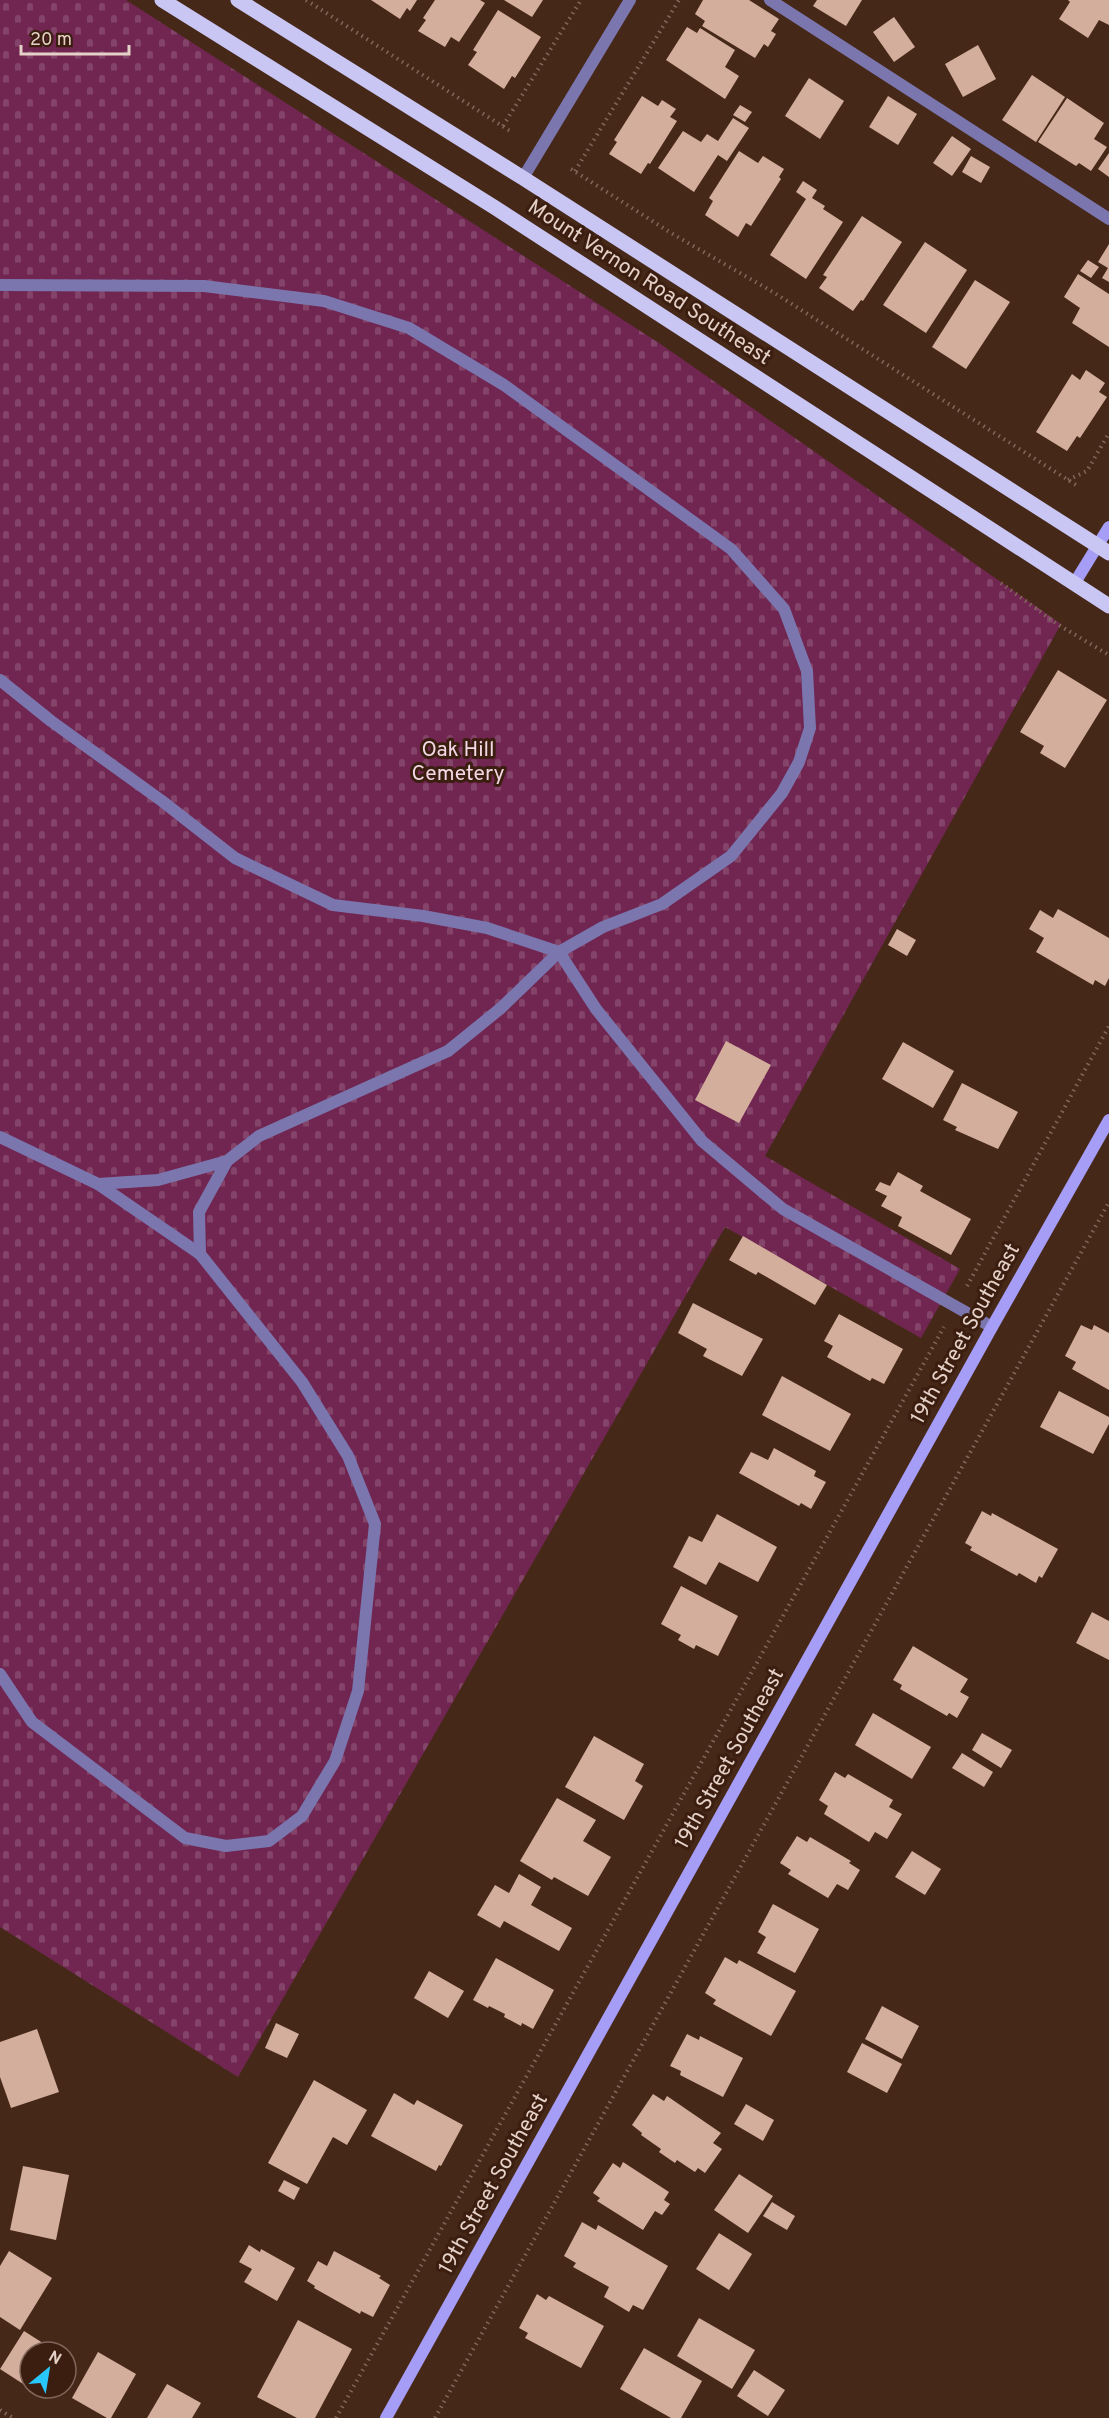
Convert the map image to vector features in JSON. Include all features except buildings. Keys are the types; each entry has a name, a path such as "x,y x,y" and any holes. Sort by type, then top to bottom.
{"main road":[{"name":"Mount Vernon Road Southeast","path":"162,0 494,207 1109,606"},
{"name":"Mount Vernon Road Southeast","path":"238,0 523,178 1103,549"},
{"path":"1074,584 1103,549 1109,527"},
{"name":"19th Street Southeast","path":"386,2418 1109,1120"}],"street":[{"path":"523,178 630,0"},
{"path":"770,0 1109,219"},
{"path":"0,285 204,286 324,302 409,328 504,385 730,549 784,609 807,671 810,728 799,762 782,793 731,856 662,904 603,927 559,952 501,1008 448,1051 260,1136 227,1161 158,1180 98,1184"},
{"path":"0,680 51,721 162,801 235,858 333,905 423,916 487,928 559,952 596,1009 702,1141 783,1209 992,1327"},
{"path":"0,1137 98,1184 200,1254 302,1382 348,1456 375,1524 358,1691 335,1761 302,1816 268,1841 226,1846 185,1838 32,1722 0,1674"},
{"path":"200,1254 199,1212 227,1161"}],"path":[{"path":"306,0 510,131"},
{"path":"503,126 581,0"},
{"path":"680,0 573,170 671,233 783,298 1076,485"},
{"path":"1068,480 1087,471 1109,433"},
{"path":"1001,583 1058,624 1109,655"},
{"path":"336,2418 1109,1026"},
{"path":"435,2418 1109,1202"},
{"path":"0,2410 13,2418"}],"green space":[{"name":"Oak Hill Cemetery","path":"0,0 126,0 662,345 1061,624 765,1156 960,1269 921,1338 725,1227 238,2077 0,1927"}]}
